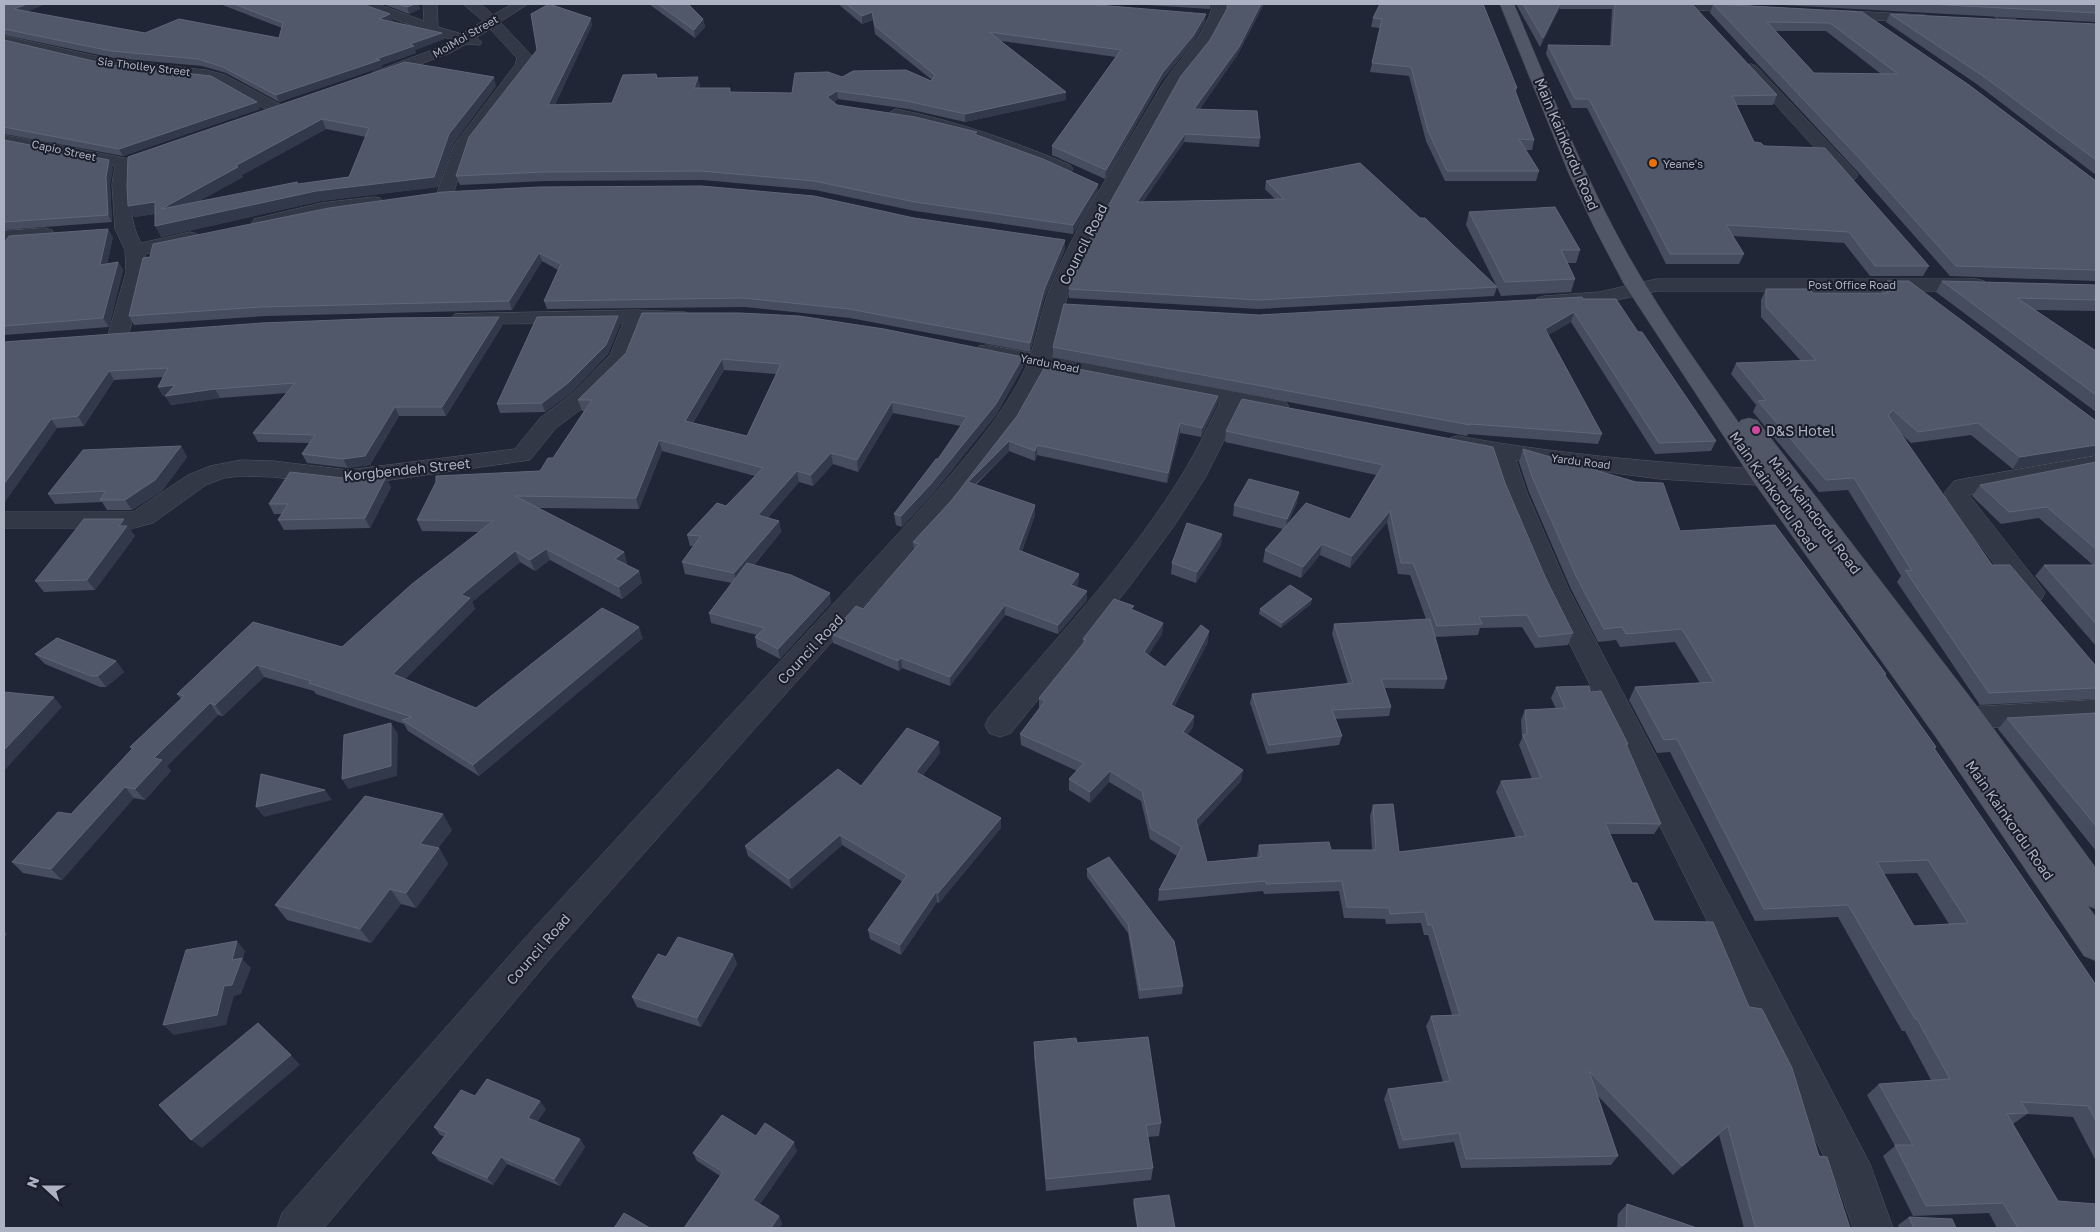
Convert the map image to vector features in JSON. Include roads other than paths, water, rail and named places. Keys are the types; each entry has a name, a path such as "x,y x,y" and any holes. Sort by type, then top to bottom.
{"main road":[{"name":"Main Kainkordu Road","path":"1507,4 1578,174 1604,230 1648,287 1762,476 1971,764 2096,945"},
{"name":"Main Kaindordu Road","path":"1522,4 1594,175 1648,287 1685,334 1788,479 1969,718 2096,894"},
{"path":"1971,764 2002,763"}],"street":[{"path":"366,4 462,40 519,49"},
{"path":"430,4 432,14 431,29"},
{"path":"446,193 462,145 522,66 524,57 519,49 479,8 470,4"},
{"name":"MoiMoi Street","path":"361,81 416,62 462,40 521,4"},
{"path":"1660,4 1768,10"},
{"path":"1845,4 1886,32"},
{"path":"1985,4 2015,24"},
{"path":"1691,5 1711,26"},
{"name":"Council Road","path":"297,1228 537,949 942,504 1001,428 1025,393 1064,306 1070,242 1102,186 1172,81 1197,54 1212,12"},
{"path":"1816,13 1938,20"},
{"path":"1986,23 2033,25"},
{"name":"Sia Tholley Street","path":"4,40 114,65 201,73 220,78 278,109"},
{"path":"1737,55 1862,190"},
{"path":"259,116 296,103"},
{"path":"878,111 968,130 1014,147 1075,174"},
{"name":"Capio Street","path":"4,140 133,160 121,184 114,229 135,250"},
{"path":"427,195 466,192"},
{"path":"244,226 321,209 388,200"},
{"path":"4,237 59,233"},
{"path":"119,335 136,272 135,250 207,234"},
{"name":"Post Office Road","path":"1520,303 1599,298 1648,287 1909,284 1937,277 2001,285"},
{"path":"1909,284 1938,306"},
{"name":"Korgbendeh Street","path":"4,520 134,520 144,517 197,480 219,471 241,468 273,469 348,478 522,455 548,423 580,399 620,357 636,316"},
{"path":"440,318 697,316"},
{"name":"Yardu Road","path":"964,347 1301,412"},
{"path":"1000,725 1108,595 1163,523 1202,461 1234,398"},
{"name":"Yardu Road","path":"1434,438 1501,452 1660,471 1788,479"},
{"path":"1501,452 1515,493 1556,590 1856,1178 1873,1228"},
{"path":"2045,608 1960,502 1956,493 1963,487 2096,464"},
{"path":"1969,718 2096,710"}],"place":[{"name":"Yeane's","path":"1653,163"},
{"name":"D&S Hotel","path":"1756,430"}]}
